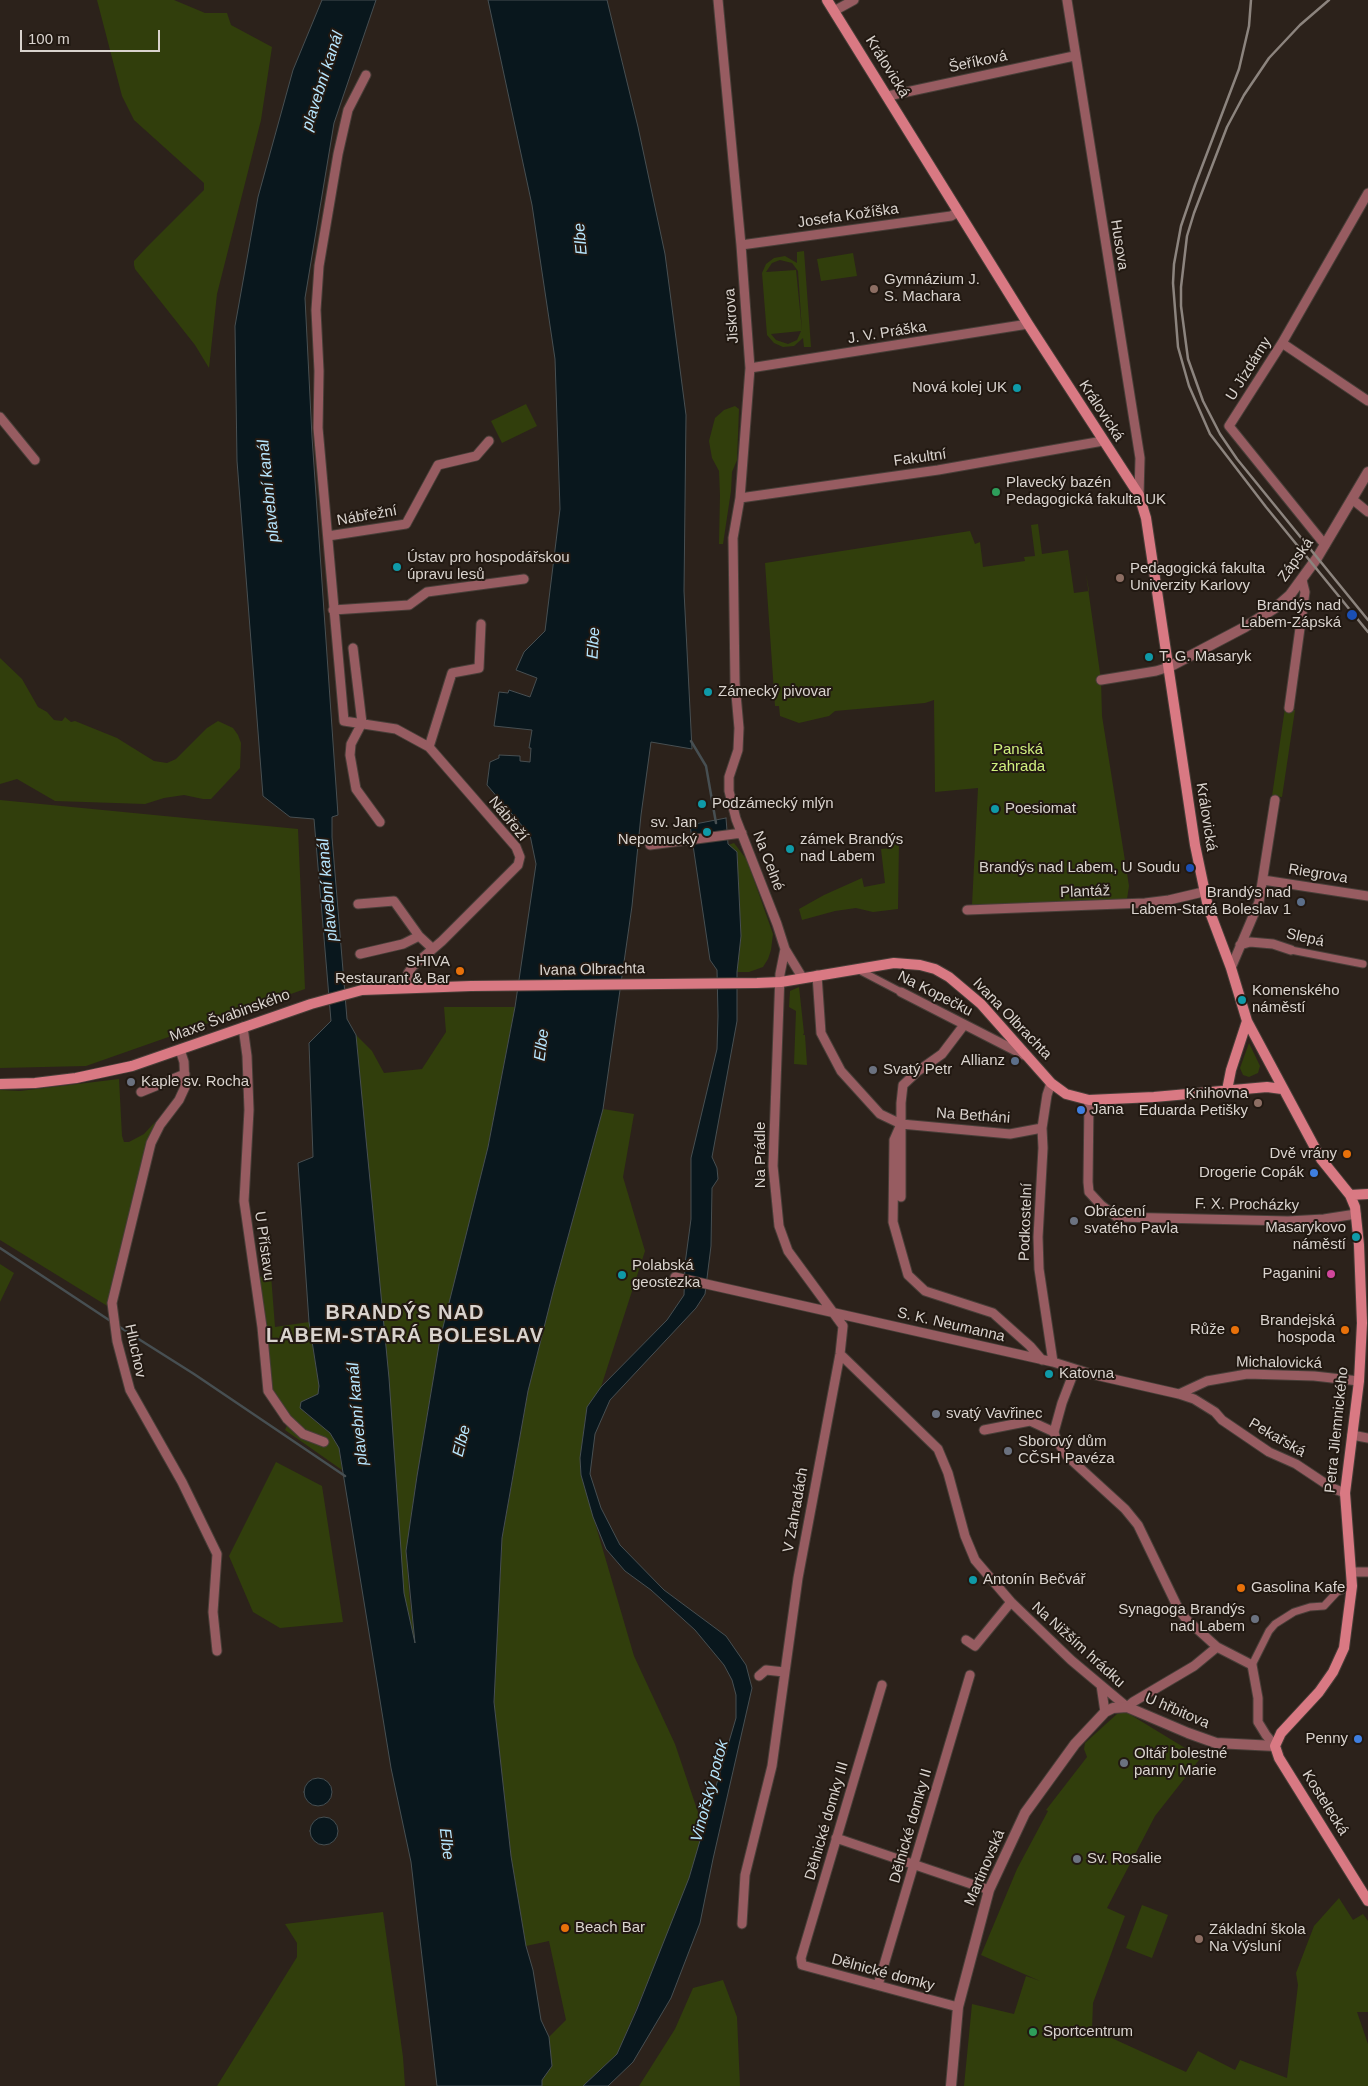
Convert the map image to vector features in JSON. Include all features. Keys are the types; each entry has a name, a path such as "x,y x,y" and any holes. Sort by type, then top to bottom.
{"main road":[{"name":"Královická","path":"828,0 1028,324 1139,495 1146,518 1203,892 1247,1021 1282,1089"},
{"name":"Ivana Olbrachta","path":"471,986 745,984 781,982 894,963 920,965 949,977 981,1004 1051,1083 1066,1094 1089,1100 1154,1097 1267,1087 1282,1089"},
{"name":"Maxe Švabinského","path":"0,1084 35,1083 76,1078 132,1066 316,1002 355,991 471,986"},
{"path":"1227,1090 1231,1070 1247,1021"},
{"path":"1282,1089 1321,1159 1350,1195 1356,1214 1365,1323"},
{"path":"1350,1195 1368,1194"},
{"name":"Petra Jilemnického","path":"1276,1746 1281,1733 1319,1692 1344,1648 1352,1586 1345,1493 1359,1381 1360,1334 1365,1323"},
{"name":"Kostelecká","path":"1276,1746 1279,1758 1368,1901"}],"street":[{"name":"Jiskrova","path":"718,0 741,245 750,368 740,498 733,538 733,631"},
{"path":"834,10 854,0"},
{"name":"Husova","path":"1067,0 1074,56 1140,458 1139,495"},
{"name":"Šeříková","path":"888,96 1074,56"},
{"name":"Nábřeží","path":"366,75 348,110 319,266 316,310 319,371 318,428 344,721 396,729 429,747 516,847 520,857 518,865 433,949 409,970 407,988"},
{"name":"U Jízdárny","path":"1325,545 1229,426 1365,204 1368,193"},
{"name":"Josefa Kožíška","path":"741,245 951,216 958,212"},
{"name":"J. V. Práška","path":"750,368 1028,324"},
{"path":"1282,342 1368,401"},
{"path":"0,417 35,460"},
{"name":"Nábřežní","path":"328,536 406,524 438,465 476,456 489,441"},
{"name":"Fakultní","path":"740,498 938,470 1103,441"},
{"name":"Zápská","path":"1169,667 1231,635 1275,608 1290,594 1302,580 1325,545 1368,472"},
{"path":"1352,499 1368,512"},
{"path":"333,610 409,605 427,592 524,579"},
{"path":"1289,708 1305,592 1302,580"},
{"path":"429,747 452,673 479,668 481,624"},
{"name":"Na Celné","path":"733,631 734,684 739,734 738,750 730,777 729,792 736,820 785,949 802,978"},
{"path":"353,648 362,723 351,744 350,754 356,789 380,822"},
{"path":"1101,680 1156,672 1169,667"},
{"path":"1230,968 1259,902 1264,880 1275,800"},
{"path":"650,845 742,834"},
{"name":"Riegrova","path":"1264,880 1368,896"},
{"name":"Plantáž","path":"967,910 1146,903 1203,892"},
{"path":"358,904 394,901 419,936 433,949"},
{"path":"360,954 403,944 419,936"},
{"name":"Slepá","path":"1240,945 1250,942 1273,944 1291,950 1363,964"},
{"name":"Na Prádle","path":"785,949 780,974 773,1166 778,1226 788,1251 834,1312"},
{"name":"Na Kopečku","path":"857,969 1027,1056"},
{"path":"816,975 821,1033 842,1071 880,1114 901,1124"},
{"path":"901,1197 903,1085 918,1071 942,1054 964,1025"},
{"name":"U Přístavu","path":"243,1027 247,1056 250,1110 244,1201 262,1327 268,1391 287,1419 303,1434 324,1442"},
{"name":"Hluchov","path":"180,1050 184,1062 185,1087 179,1100 160,1125 152,1143 112,1303 117,1338 130,1390 182,1482 217,1554 213,1612 218,1651"},
{"path":"140,1092 185,1074"},
{"name":"Podkostelní","path":"1051,1083 1047,1095 1042,1128 1043,1148 1038,1236 1039,1269 1053,1362"},
{"name":"F. X. Procházky","path":"1089,1100 1089,1192 1101,1205 1117,1217 1288,1221 1324,1219 1356,1214"},
{"path":"901,1124 894,1140 893,1222 908,1275 925,1291 993,1313 1030,1346 1042,1360"},
{"name":"Na Betháni","path":"901,1124 1010,1134 1042,1128"},
{"name":"S. K. Neumanna","path":"675,1277 1053,1362 1179,1394"},
{"path":"834,1312 843,1326 840,1354"},
{"name":"Na Nižším hrádku","path":"840,1354 938,1448 948,1473 965,1536 975,1560 1011,1602 1071,1660 1127,1707"},
{"name":"V Zahradách","path":"742,1924 745,1875 772,1766 798,1578 840,1354"},
{"path":"1075,1369 1062,1403 1054,1432 1056,1439 1067,1456 1125,1509 1138,1525 1179,1610 1192,1625 1217,1647 1252,1665"},
{"name":"Michalovická","path":"1179,1394 1207,1381 1247,1374 1314,1376 1359,1381"},
{"name":"Pekařská","path":"1179,1394 1194,1399 1215,1412 1222,1420 1269,1452 1296,1464 1332,1488 1345,1493"},
{"path":"984,1430 1030,1421 1054,1432"},
{"path":"1352,1436 1368,1438"},
{"path":"1352,1572 1368,1572"},
{"path":"1276,1746 1258,1722 1258,1698 1252,1665 1269,1631 1275,1624 1294,1612 1310,1607 1324,1606 1337,1592 1352,1586"},
{"name":"Na Nižším hrádku","path":"966,1640 975,1646 1011,1602"},
{"path":"1101,1685 1105,1712 1113,1708 1127,1707 1194,1666 1217,1647"},
{"path":"759,1676 766,1670 784,1672"},
{"name":"Dělnické domky II","path":"878,1985 970,1675"},
{"name":"Dělnické domky III","path":"802,1965 801,1958 882,1685"},
{"name":"U hřbitova","path":"1127,1707 1216,1743 1276,1746"},
{"name":"Martinovská","path":"952,2086 958,2007 989,1890 1025,1813 1075,1744 1105,1712"},
{"path":"836,1838 915,1863 989,1890"},
{"name":"Dělnické domky","path":"802,1965 958,2007"}],"green space":[{"path":"97,0 174,0 205,13 227,13 231,25 272,47 261,120 217,294 209,368 195,345 135,269 134,265 134,261 146,248 204,190 204,183 134,120 122,96"},
{"path":"804,251 811,347 804,347 803,338 794,346 783,347 774,343 767,335 762,273 766,264 774,258 785,256 797,263 797,252","holes":["780,260 792,263 798,271 802,331 796,270 766,272 772,263","801,331 797,340 788,344 776,340 771,334"]},
{"path":"853,253 857,276 821,281 817,259"},
{"path":"526,404 537,426 502,443 491,421"},
{"path":"735,406 739,409 737,460 732,472 723,544 719,544 719,471 712,458 709,441 715,418 724,410"},
{"name":"Panská zahrada","path":"1038,524 1042,554 1068,550 1074,593 1088,591 1101,680 1102,716 1129,886 1127,899 972,905 978,788 935,792 934,700 925,703 835,711 829,716 799,723 780,716 779,706 775,706 765,563 970,531 975,544 980,542 983,567 1025,561 1024,557 1035,556 1031,525"},
{"path":"0,658 22,679 38,707 47,712 54,720 62,721 65,717 71,722 75,721 117,738 154,761 167,763 176,759 207,728 218,721 233,728 238,735 241,743 240,768 211,799 184,795 164,798 145,804 55,801 17,779 0,784"},
{"path":"1285,708 1295,710 1282,797 1272,796"},
{"path":"0,800 298,829 305,989 86,1066 0,1068"},
{"path":"899,839 898,909 873,912 856,908 835,911 802,920 799,909 824,895 862,878 864,887 885,883 881,849 892,848 891,840"},
{"path":"734,843 747,860 773,934 771,950 763,967 749,972 737,972 741,936 737,852 728,845"},
{"path":"799,987 807,1065 794,1064 796,1011 789,1007 790,991"},
{"path":"444,1007 515,1007 488,1147 440,1339 417,1476 406,1551 416,1652 404,1593 356,1035 372,1051 384,1073 422,1069 446,1032"},
{"path":"1249,1043 1260,1066 1258,1073 1249,1077 1243,1075 1240,1068"},
{"path":"119,1079 122,1136 124,1142 129,1142 144,1134 155,1122 111,1290 109,1307 0,1240 0,1090 20,1091"},
{"path":"603,1109 634,1114 623,1177 645,1251 601,1387 587,1407 580,1458 581,1475 634,1656 675,1744 704,1830 672,1925 617,2054 583,2086 542,2086 542,2080 552,2066 549,2037 566,2020 549,1941 526,1946 511,1856 494,1702 502,1538 528,1391"},
{"path":"0,1264 14,1273 0,1302"},
{"path":"271,1275 275,1327 309,1322 319,1386 318,1394 302,1402 304,1412 330,1433 339,1448 342,1470 285,1430 290,1419 272,1391 259,1277"},
{"path":"276,1462 322,1486 343,1622 280,1628 253,1612 229,1556"},
{"path":"1126,1712 1185,1748 1199,1760 1155,1816 1107,1908 1125,1916 1093,2003 1092,2029 1186,2072 1198,2051 1235,2070 1240,2060 1287,2078 1298,1985 1296,1973 1314,1926 1339,1898 1353,1920 1363,1914 1368,1921 1368,2012 1357,2012 1368,2044 1368,2086 964,2086 972,2004 1014,2014 1026,1976 1040,1981 981,1955 1017,1869 1048,1811 1046,1810 1087,1757 1084,1749 1085,1743 1117,1714"},
{"path":"1142,1905 1168,1915 1152,1958 1126,1948"},
{"path":"383,1912 403,2057 405,2086 217,2086 297,1957 297,1943 285,1924"},
{"path":"723,1980 737,2017 740,2086 639,2086 675,2029 693,1988"}],"water":[{"path":"322,0 376,0 334,123 305,298 312,437 338,815 332,817 332,837 347,1019 356,1035 389,1378 404,1593 415,1643 406,1551 417,1476 440,1339 488,1147 515,1007 536,864 530,835 487,785 490,762 499,758 499,755 520,756 520,761 530,762 531,748 529,748 532,730 494,726 499,692 508,693 509,690 530,697 537,678 516,670 524,652 545,631 560,509 555,359 532,205 488,0 607,0 638,127 665,254 686,415 684,591 692,749 651,742 641,815 632,906 603,1109 528,1391 502,1538 494,1702 511,1856 541,2020 549,2037 552,2066 542,2080 542,2086 437,2086 411,1862 391,1768 339,1448 330,1433 300,1408 301,1402 318,1394 319,1386 309,1322 298,1163 313,1157 309,1043 331,1021 314,819 290,817 263,796 237,461 235,326 258,197 293,70"},
{"path":"726,818 728,844 737,852 741,936 737,972 737,1021 712,1157 717,1168 718,1179 712,1188 711,1246 705,1294 696,1308 610,1400 595,1434 590,1474 601,1508 620,1545 664,1590 726,1636 746,1665 752,1688 700,1923 671,1998 633,2062 608,2086 583,2086 617,2054 637,2009 689,1878 736,1718 736,1695 732,1680 724,1665 695,1630 651,1590 625,1571 606,1549 593,1517 581,1475 580,1458 587,1407 601,1387 667,1320 684,1295 685,1264 691,1219 691,1158 717,1049 718,1016 717,970 710,960 690,825"},
{"path":"318,1778 328,1782 332,1792 328,1802 318,1806 308,1802 304,1792 308,1782"},
{"path":"324,1817 334,1821 338,1831 334,1841 324,1845 314,1841 310,1831 314,1821"}],"waterway":[{"path":"691,741 706,766 716,823"},
{"path":"0,1248 112,1322"},
{"path":"118,1326 194,1374 345,1476"}],"railway":[{"path":"1251,0 1249,26 1239,69 1181,226 1174,264 1173,283 1178,347 1189,386 1210,434 1266,507 1368,632"},
{"path":"1329,0 1300,25 1269,58 1244,95 1227,127 1187,236 1181,287 1181,306 1188,359 1203,401 1220,434 1237,459 1368,620"}],"place":[{"name":"Gymnázium J. S. Machara","path":"874,289"},
{"name":"Nová kolej UK","path":"1017,388"},
{"name":"Plavecký bazén Pedagogická fakulta UK","path":"996,492"},
{"name":"Ústav pro hospodářskou úpravu lesů","path":"397,567"},
{"name":"Pedagogická fakulta Univerzity Karlovy","path":"1120,578"},
{"name":"Brandýs nad Labem-Zápská","path":"1352,615"},
{"name":"T. G. Masaryk","path":"1149,657"},
{"name":"Zámecký pivovar","path":"708,692"},
{"name":"Podzámecký mlýn","path":"702,804"},
{"name":"Poesiomat","path":"995,809"},
{"name":"sv. Jan Nepomucký","path":"707,832"},
{"name":"zámek Brandýs nad Labem","path":"790,849"},
{"name":"Brandýs nad Labem, U Soudu","path":"1190,868"},
{"name":"Brandýs nad Labem-Stará Boleslav 1","path":"1301,902"},
{"name":"SHIVA Restaurant & Bar","path":"460,971"},
{"name":"Komenského náměstí","path":"1242,1000"},
{"name":"Allianz","path":"1015,1061"},
{"name":"Svatý Petr","path":"873,1070"},
{"name":"Kaple sv. Rocha","path":"131,1082"},
{"name":"Knihovna Eduarda Petišky","path":"1258,1103"},
{"name":"Jana","path":"1081,1110"},
{"name":"Dvě vrány","path":"1347,1154"},
{"name":"Drogerie Copák","path":"1314,1173"},
{"name":"Obrácení svatého Pavla","path":"1074,1221"},
{"name":"Masarykovo náměstí","path":"1356,1237"},
{"name":"Paganini","path":"1331,1274"},
{"name":"Polabská geostezka","path":"622,1275"},
{"name":"Růže","path":"1235,1330"},
{"name":"Brandejská hospoda","path":"1345,1330"},
{"name":"Katovna","path":"1049,1374"},
{"name":"svatý Vavřinec","path":"936,1414"},
{"name":"Sborový dům CČSH Pavéza","path":"1008,1451"},
{"name":"Antonín Bečvář","path":"973,1580"},
{"name":"Gasolina Kafe","path":"1241,1588"},
{"name":"Synagoga Brandýs nad Labem","path":"1255,1619"},
{"name":"Penny","path":"1358,1739"},
{"name":"Oltář bolestné panny Marie","path":"1124,1763"},
{"name":"Sv. Rosalie","path":"1077,1859"},
{"name":"Beach Bar","path":"565,1928"},
{"name":"Základní škola Na Výsluní","path":"1199,1939"},
{"name":"Sportcentrum","path":"1033,2032"}],"district":[{"name":"BRANDÝS NAD LABEM-STARÁ BOLESLAV","path":"405,1324"}],"water label":[{"name":"plavební kanál","path":"323,81"},
{"name":"Elbe","path":"581,239"},
{"name":"plavební kanál","path":"269,491"},
{"name":"Elbe","path":"594,643"},
{"name":"plavební kanál","path":"328,890"},
{"name":"Elbe","path":"542,1045"},
{"name":"plavební kanál","path":"358,1414"},
{"name":"Elbe","path":"462,1441"},
{"name":"Vinořský potok","path":"710,1791"},
{"name":"Elbe","path":"446,1844"}]}
